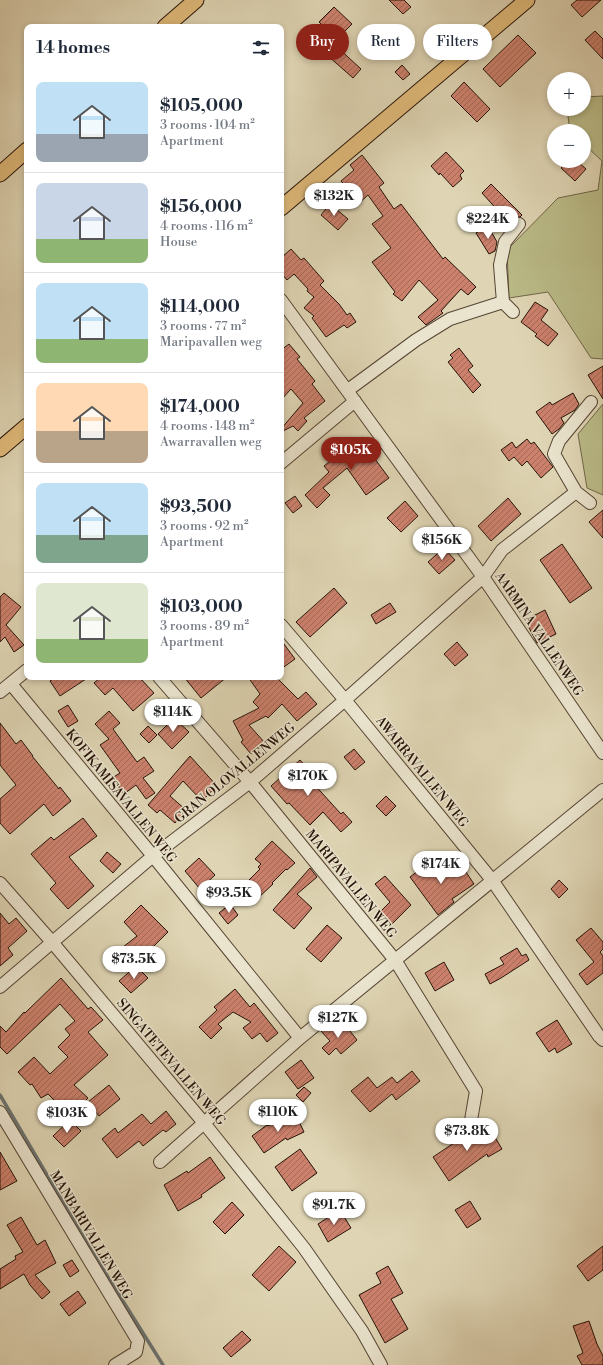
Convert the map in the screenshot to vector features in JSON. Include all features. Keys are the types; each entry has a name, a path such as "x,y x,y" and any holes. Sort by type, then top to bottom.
{"main road":[{"path":"169,24 196,0"},
{"path":"284,205 527,0"},
{"path":"0,174 24,153"},
{"path":"0,449 24,429"}],"street":[{"path":"513,312 503,302 500,265 505,242 519,224"},
{"path":"348,390 416,340 450,319 503,302"},
{"name":"AARMINA VALLENWEG","path":"284,304 483,577 603,753"},
{"path":"284,460 355,401"},
{"path":"590,503 576,492 554,454 559,441 591,402"},
{"name":"GRAN OLOVALLENWEG","path":"0,986 153,856 250,782 483,577 502,550 576,492"},
{"name":"AWARRAVALLEN WEG","path":"284,629 345,700 492,880 603,1040"},
{"path":"0,692 24,673"},
{"name":"MARIPAVALLEN WEG","path":"162,680 250,782 395,960 476,1091 469,1132"},
{"name":"KOFIKAMISAVALLEN WEG","path":"11,684 153,856 300,1038"},
{"path":"160,1162 300,1038 603,790"},
{"name":"SINGATETEVALLEN WEG","path":"0,883 52,942 204,1123 304,1248 362,1331 381,1365"},
{"name":"MANBARIVALLEN WEG","path":"0,1112 138,1341 136,1352 115,1365"}],"green space":[{"path":"603,96 603,359 591,358 548,292 509,298 507,250 558,198 598,190 602,161 591,151 591,124 569,124 568,116 591,116 591,97"},
{"path":"603,404 603,495 587,488 578,434"}],"building":[{"path":"389,0 404,0 411,7 403,14"},
{"path":"577,0 601,0 582,17 571,5"},
{"path":"334,7 352,24 349,27 349,24 321,24 319,22"},
{"path":"595,31 603,39 603,59 585,40"},
{"path":"518,35 536,53 500,87 483,69"},
{"path":"349,58 361,69 353,78 333,60 349,60"},
{"path":"402,65 410,74 403,80 395,72"},
{"path":"464,82 490,109 477,122 451,96"},
{"path":"446,152 464,171 460,175 462,179 453,187 431,166"},
{"path":"362,155 384,183 379,187 394,209 401,204 443,259 445,257 476,287 468,295 461,289 441,311 443,313 426,325 418,317 438,300 419,280 402,301 393,294 395,292 372,262 391,248 372,224 383,216 368,195 359,203 341,181 354,170 350,165"},
{"path":"561,168 586,169 575,181"},
{"path":"491,184 522,215 520,217 516,217 510,224 482,193"},
{"path":"330,204 348,219 338,230 321,215"},
{"path":"488,226 497,242 495,251 489,254 476,233"},
{"path":"291,249 301,260 304,258 324,281 320,285 339,304 347,315 350,313 356,322 347,328 344,325 326,337 312,318 314,316 304,308 314,297 307,291 308,289 294,274 287,280 284,276 284,255"},
{"path":"535,302 548,310 541,320 558,334 548,346 535,336 537,334 521,322"},
{"path":"289,344 300,357 297,359 315,381 312,384 325,401 304,418 307,421 298,431 293,426 284,430 284,425 303,403 291,389 284,397 284,348"},
{"path":"459,348 473,366 468,370 481,385 473,393 448,362 453,358 450,355"},
{"path":"603,366 603,399 588,375"},
{"path":"573,393 579,404 575,410 561,418 564,423 552,434 536,412 550,402 552,405"},
{"path":"363,437 371,450 369,451 389,478 366,495 347,468 323,488 330,495 317,508 305,495 329,472 324,466 346,448"},
{"path":"527,439 531,444 534,442 553,467 541,478 527,461 522,466 514,457 509,461 501,450 512,442 516,448"},
{"path":"295,496 302,506 293,513 285,503"},
{"path":"508,498 521,514 491,541 478,526"},
{"path":"405,501 418,516 401,532 387,518"},
{"path":"603,510 603,538 589,522"},
{"path":"562,544 592,588 570,603 540,560"},
{"path":"444,548 455,560 439,574 428,562"},
{"path":"334,588 347,603 310,637 296,622"},
{"path":"4,593 21,607 6,625 24,645 14,652 5,637 0,642 0,597"},
{"path":"390,603 396,612 376,624 371,615"},
{"path":"545,610 556,634 537,643 525,620"},
{"path":"457,642 468,655 455,666 444,654"},
{"path":"284,644 295,659 284,667"},
{"path":"51,680 84,680 60,696 50,681"},
{"path":"98,680 142,680 154,693 133,711 113,688 105,695 94,683"},
{"path":"186,680 223,680 201,698"},
{"path":"250,680 279,680 298,699 306,692 317,704 297,721 282,704 268,718 266,716 249,725 265,743 251,754 241,742 243,740 233,721 259,708 253,702 260,694"},
{"path":"68,705 78,721 68,727 58,711"},
{"path":"109,711 120,723 113,729 137,762 144,757 154,771 143,778 155,793 146,799 136,785 124,794 112,778 120,773 100,745 109,739 95,724"},
{"path":"174,718 189,732 172,749 158,734"},
{"path":"0,723 16,744 21,740 59,789 60,787 71,801 53,816 44,804 10,834 0,823 0,799 16,785 0,765"},
{"path":"148,726 157,735 149,743 140,734"},
{"path":"354,749 365,762 355,770 344,757"},
{"path":"190,756 217,786 202,801 183,781 170,796 186,810 175,823 160,810 157,813 148,805"},
{"path":"300,760 316,778 312,782 341,814 343,812 352,822 341,832 323,812 310,825 289,803 287,804 271,786"},
{"path":"386,796 396,806 386,816 376,806"},
{"path":"83,818 97,836 69,857 94,886 68,909 50,889 56,883 31,854 51,837 54,840"},
{"path":"272,841 295,863 287,870 286,869 258,898 245,884 260,869 258,867 261,864 255,859"},
{"path":"107,852 121,864 113,873 100,861"},
{"path":"199,858 215,875 200,889 185,871"},
{"path":"432,860 443,874 460,863 474,884 452,899 454,902 438,915 410,877"},
{"path":"310,868 317,877 297,894 312,908 294,929 273,910"},
{"path":"385,876 411,905 391,925 379,913 390,902 375,884"},
{"path":"559,880 568,889 559,898 551,889"},
{"path":"230,904 238,915 228,924 219,913"},
{"path":"141,905 168,932 150,950 147,947 128,963 118,951 137,936 124,922"},
{"path":"0,913 9,924 16,918 27,931 8,948 13,955 0,966"},
{"path":"327,925 342,938 321,962 306,949"},
{"path":"591,928 603,942 603,949 600,952 603,956 603,973 587,985 579,974 594,962 576,940"},
{"path":"517,948 522,956 526,954 529,960 490,984 485,974 504,964 500,958"},
{"path":"444,962 454,980 435,991 425,973"},
{"path":"136,966 148,978 131,993 119,981"},
{"path":"61,978 88,1009 91,1007 103,1020 88,1032 108,1055 74,1085 88,1098 70,1116 48,1094 41,1098 32,1084 30,1085 18,1072 34,1057 50,1074 68,1057 58,1047 70,1035 65,1029 75,1021 60,1004 7,1054 0,1047 0,1026 6,1032 24,1012 25,1013"},
{"path":"235,989 250,1007 254,1003 278,1033 267,1042 260,1033 252,1039 243,1028 251,1022 233,1012 218,1024 222,1028 211,1039 199,1027 217,1010 214,1007"},
{"path":"557,1020 572,1044 557,1053 555,1048 549,1052 536,1033"},
{"path":"341,1023 344,1028 346,1026 357,1040 341,1054 336,1048 329,1055 322,1048 330,1041 321,1031 328,1025 332,1030"},
{"path":"301,1060 314,1078 298,1089 285,1072"},
{"path":"412,1071 420,1081 396,1100 392,1094 370,1112 351,1091 368,1077 377,1088 392,1077 397,1083"},
{"path":"109,1085 120,1099 99,1116 88,1102"},
{"path":"304,1087 311,1093 303,1102 296,1095"},
{"path":"166,1111 176,1124 166,1132 163,1130 143,1146 139,1141 117,1158 102,1139 115,1128 118,1133 142,1114 151,1124"},
{"path":"295,1113 304,1132 287,1140 286,1138 264,1153 252,1136 267,1125 268,1126"},
{"path":"70,1120 81,1131 64,1147 53,1136"},
{"path":"486,1122 502,1149 488,1157 487,1154 449,1181 433,1157 463,1137 472,1139 475,1136 477,1129"},
{"path":"300,1149 317,1173 292,1191 275,1167"},
{"path":"0,1152 17,1181 0,1190"},
{"path":"210,1157 225,1178 201,1195 202,1197 178,1211 164,1185 187,1171 188,1173"},
{"path":"470,1201 481,1219 467,1228 455,1210"},
{"path":"232,1202 244,1215 225,1234 213,1222"},
{"path":"340,1210 351,1228 328,1242 318,1224"},
{"path":"21,1217 37,1245 45,1240 56,1263 35,1275 50,1292 42,1299 30,1285 24,1274 0,1289 0,1269 16,1259 15,1256 23,1252 7,1225"},
{"path":"279,1246 296,1262 269,1291 252,1275"},
{"path":"603,1246 603,1270 588,1281 577,1266"},
{"path":"72,1260 79,1271 70,1277 63,1265"},
{"path":"388,1266 403,1293 391,1299 408,1329 385,1343 359,1295 381,1283 376,1273"},
{"path":"78,1291 86,1303 69,1316 60,1304"},
{"path":"589,1321 603,1356 603,1365 582,1365 577,1356 583,1353 573,1326"},
{"path":"242,1331 251,1340 231,1357 223,1348"}],"waterway":[{"path":"0,1095 91,1250 163,1365"}]}
